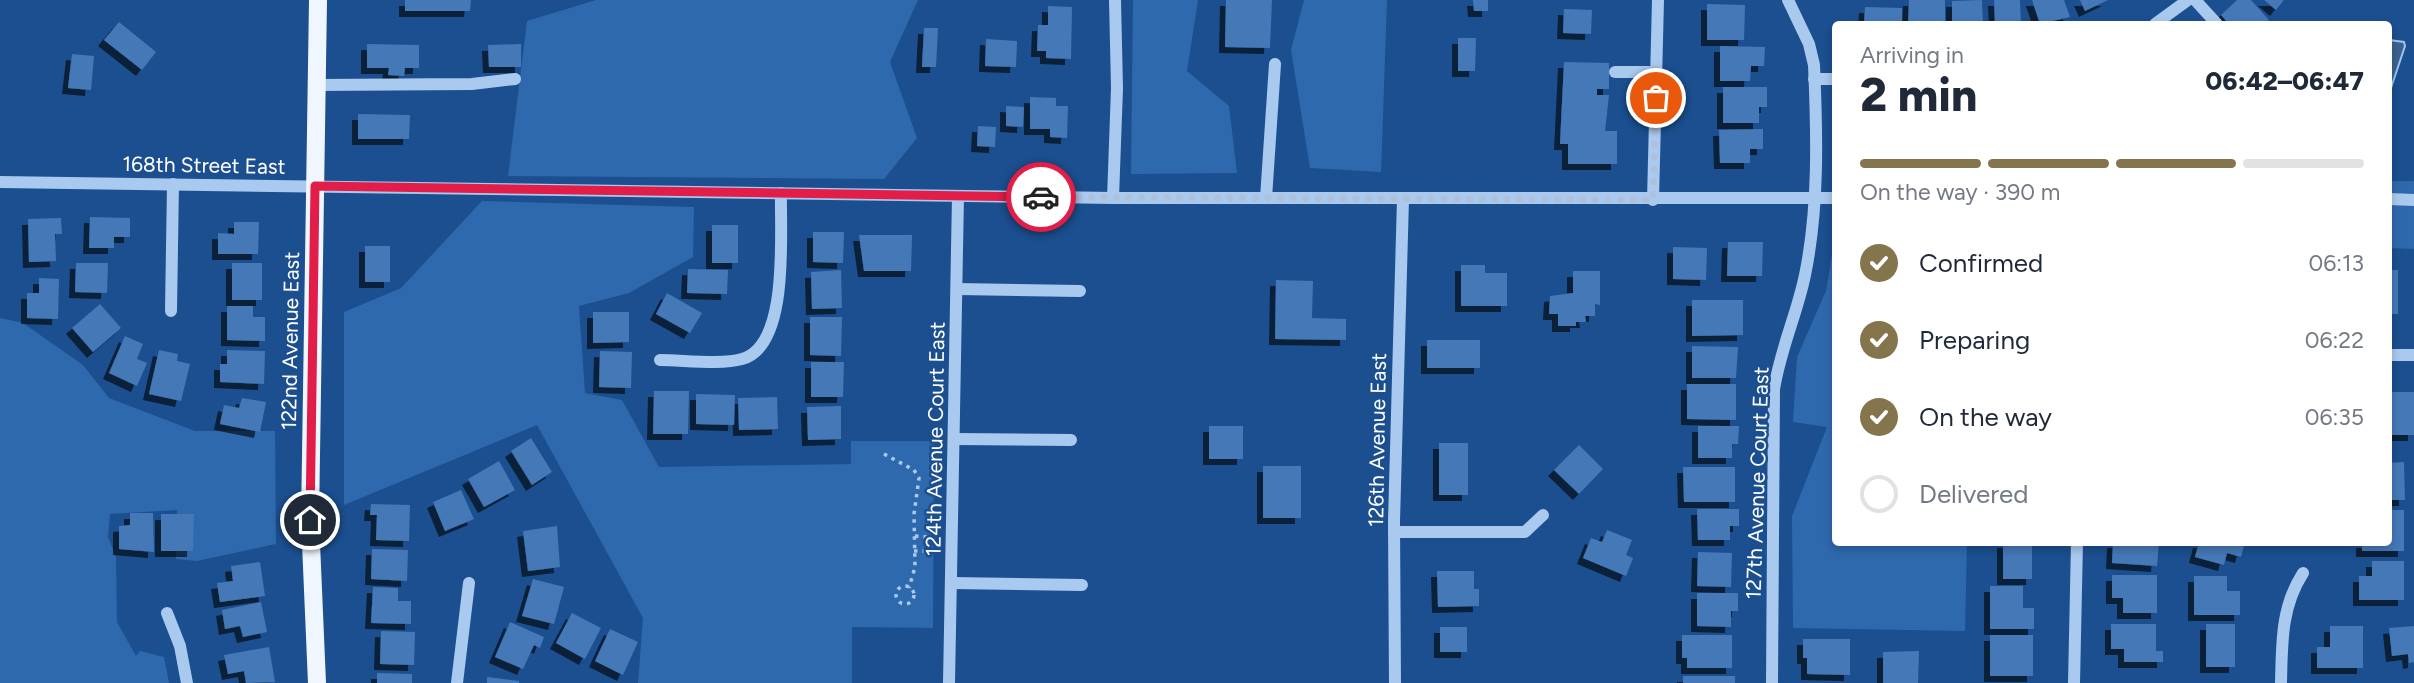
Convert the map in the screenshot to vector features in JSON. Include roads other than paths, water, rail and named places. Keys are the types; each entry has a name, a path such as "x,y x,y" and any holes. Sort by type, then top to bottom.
{"main road":[{"name":"122nd Avenue East","path":"317,683 310,520 318,0"}],"street":[{"path":"1113,198 1117,88 1115,0"},
{"path":"1653,200 1658,0"},
{"name":"127th Avenue Court East","path":"1772,683 1774,389 1781,349 1806,272 1814,198 1814,79 1809,44 1788,0"},
{"path":"2159,21 2188,0"},
{"path":"2196,0 2214,21"},
{"path":"1266,198 1275,64"},
{"path":"1615,72 1656,72"},
{"path":"317,85 472,84 515,79"},
{"path":"1814,79 1832,79"},
{"name":"168th Street East","path":"0,182 1113,198 1832,198"},
{"path":"171,311 173,184"},
{"path":"660,360 740,360 761,347 771,329 778,300 781,193"},
{"name":"124th Avenue Court East","path":"950,683 958,196"},
{"name":"126th Avenue East","path":"1395,683 1394,532 1403,199"},
{"path":"2392,199 2414,200"},
{"path":"957,289 1080,291"},
{"path":"2392,355 2414,355"},
{"path":"954,439 1070,440"},
{"path":"1394,532 1525,532 1543,515"},
{"path":"2074,683 2077,546"},
{"path":"2281,683 2284,617 2291,591 2303,573"},
{"path":"457,683 469,583"},
{"path":"951,583 1082,585"},
{"path":"167,613 180,646 187,683"}]}
